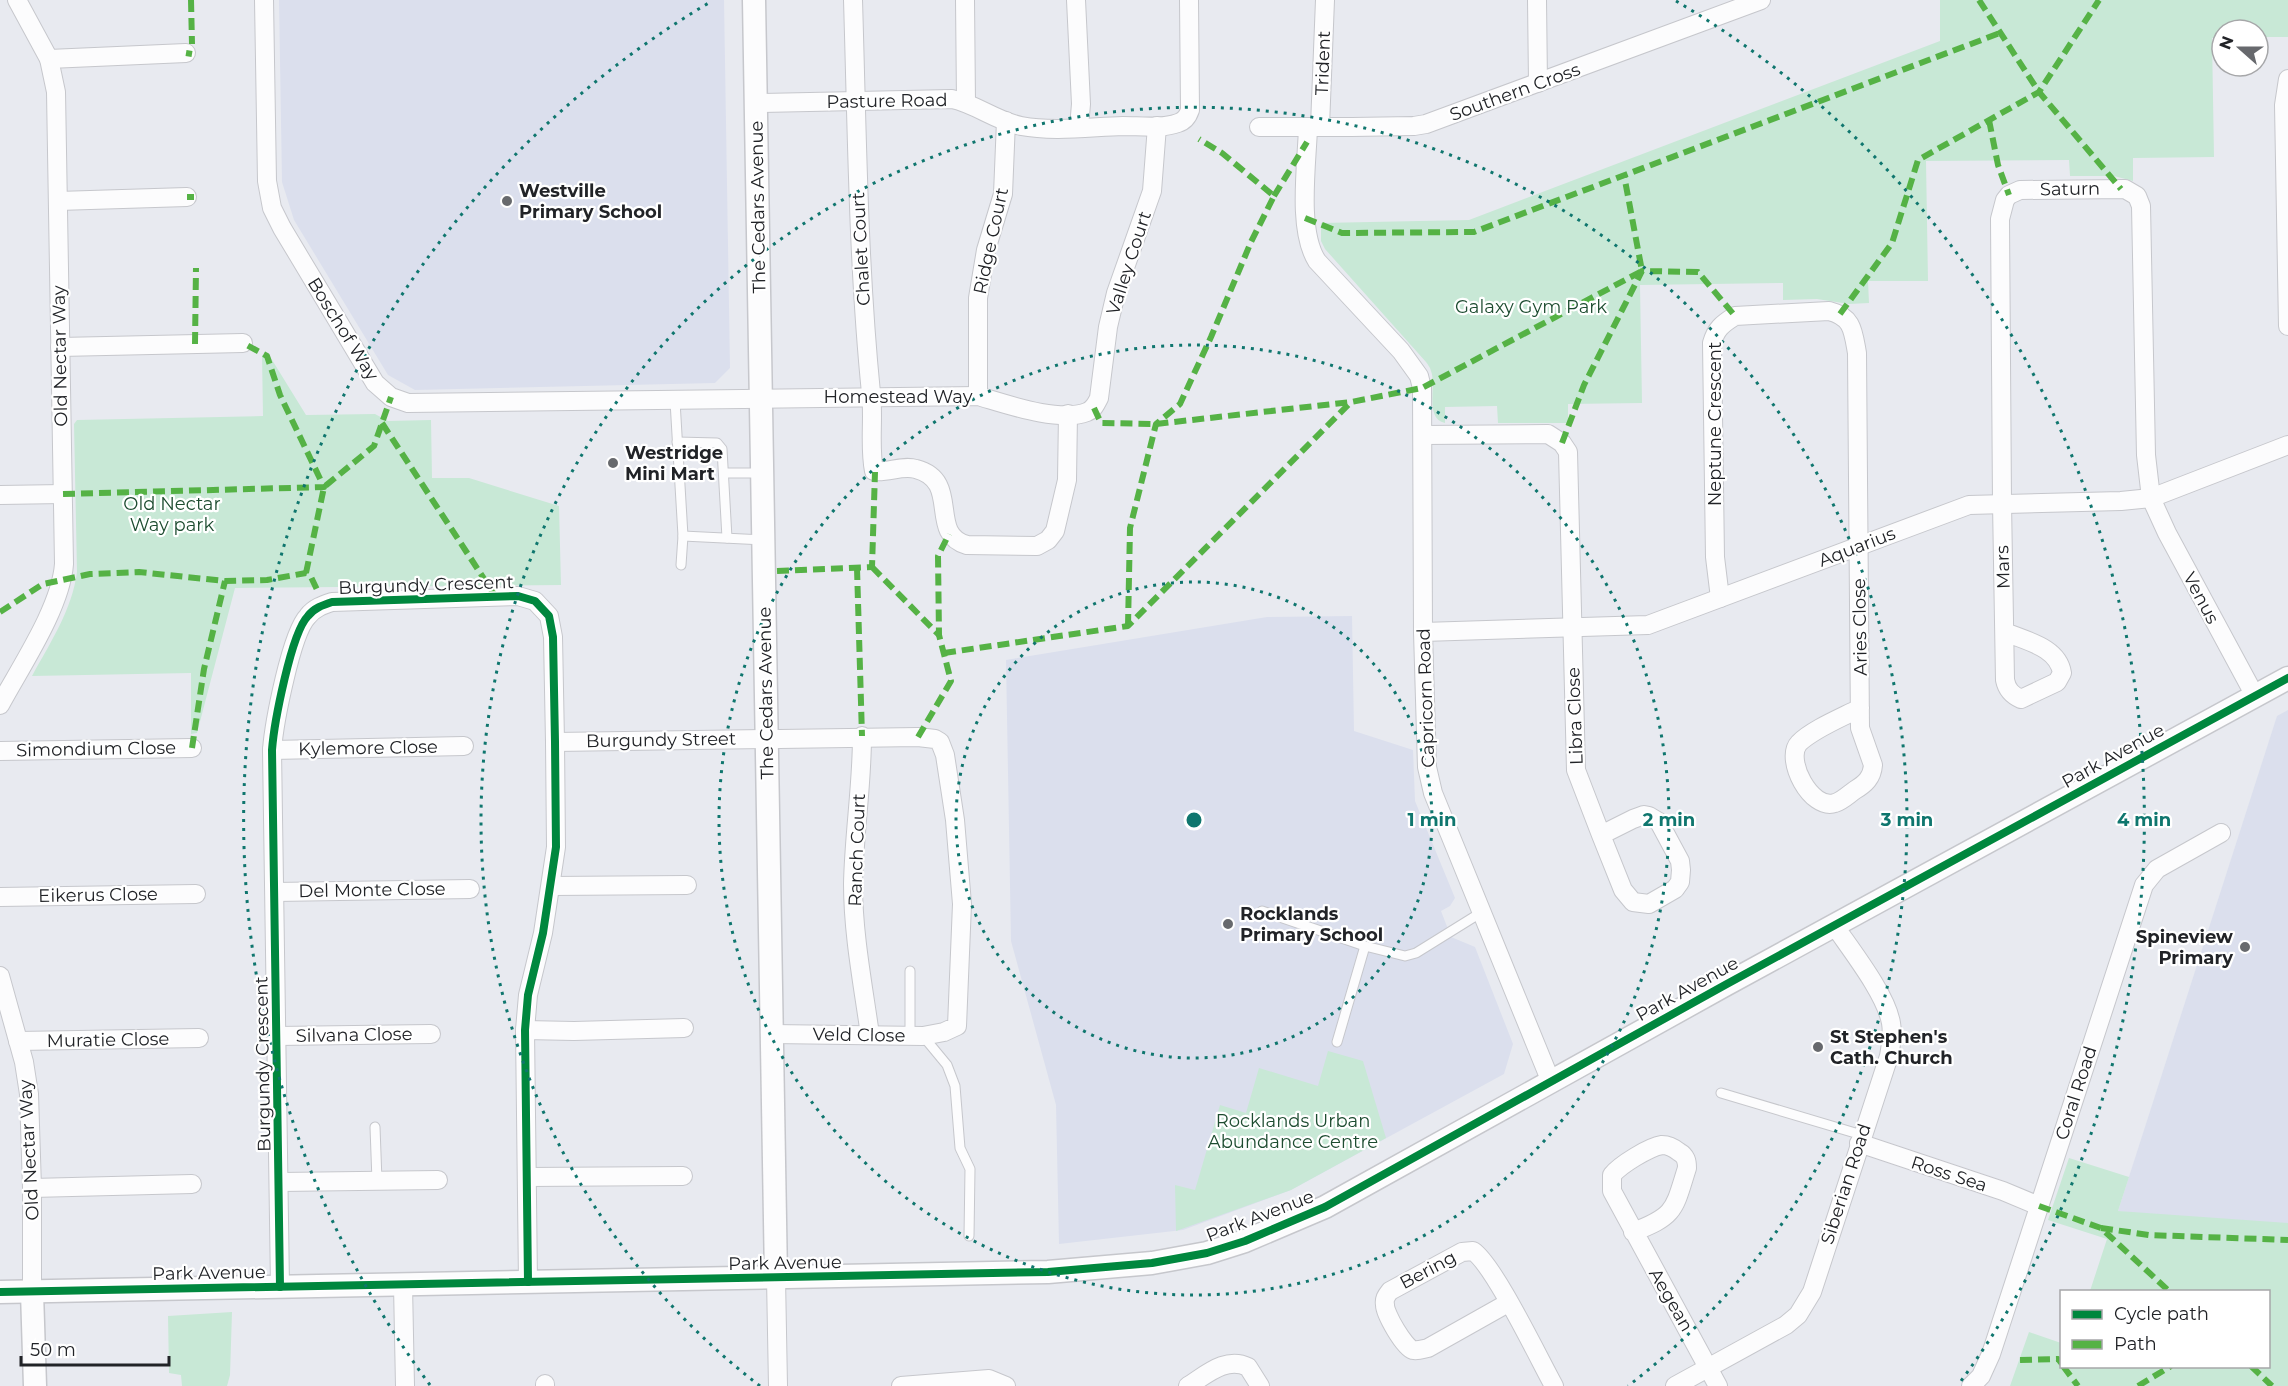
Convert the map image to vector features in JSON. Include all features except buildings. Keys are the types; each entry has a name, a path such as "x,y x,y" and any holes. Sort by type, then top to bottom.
{"street":[{"name":"Old Nectar Way","path":"0,705 61,589 64,564 56,92 49,59 17,0"},
{"name":"Boschof Way","path":"264,0 267,181 270,200 282,228 375,383 391,397 420,405 762,398"},
{"name":"The Cedars Avenue","path":"754,0 778,1386"},
{"name":"Chalet Court","path":"853,0 865,331 872,398 874,471 901,467 917,469 933,477 942,494 949,534 956,542 967,545 1037,546 1048,540 1055,531 1067,480 1068,414"},
{"path":"965,0 966,102"},
{"path":"1076,0 1081,104 1079,127"},
{"name":"Pasture Road","path":"756,103 952,99 966,102 1006,121 1042,128 1157,126 1179,123 1185,119 1190,110 1190,0"},
{"name":"Trident","path":"1314,126 1325,0"},
{"path":"1537,0 1538,83"},
{"name":"Southern Cross","path":"1259,127 1426,124 1760,0"},
{"path":"49,59 186,53"},
{"path":"2288,79 2284,105 2288,326"},
{"name":"Ridge Court","path":"978,396 978,298 986,250 1003,194 1006,121"},
{"name":"Valley Court","path":"1068,414 1087,412 1094,408 1099,398 1108,327 1116,293 1152,191 1157,126"},
{"name":"Capricorn Road","path":"1314,126 1306,227 1310,250 1317,261 1414,367 1422,388 1423,632 1427,767 1433,793 1551,1082"},
{"name":"Saturn","path":"2002,503 2000,219 2005,200 2009,195 2020,190 2125,189 2140,200 2146,455 2151,498"},
{"path":"58,201 187,197"},
{"name":"Neptune Crescent","path":"1720,598 1715,557 1712,343 1715,332 1721,324 1735,316 1829,311 1840,314 1853,329 1857,352 1858,547"},
{"path":"60,347 243,343"},
{"name":"Homestead Way","path":"762,398 978,396 1029,411 1068,414"},
{"path":"1423,435 1548,434 1562,443 1568,452 1570,462 1572,628"},
{"name":"Aquarius","path":"1423,632 1648,625 1969,505 2121,501 2151,498 2288,445"},
{"path":"0,495 63,494"},
{"name":"Venus","path":"2151,498 2167,533 2255,696"},
{"name":"Mars","path":"2002,503 2005,632"},
{"name":"Aries Close","path":"1858,547 1860,708 1860,728 1872,765 1870,777 1865,784 1834,804 1815,800 1809,793 1794,762 1796,749 1811,735 1860,708"},
{"name":"Burgundy Crescent","path":"280,1287 272,750 278,707 299,629 307,616 319,607 332,602 518,596 535,601 549,616 553,637 555,742 556,847 543,933 528,994 525,1030 528,1282"},
{"name":"Libra Close","path":"1572,628 1575,764 1601,835 1623,890 1633,902 1649,904 1675,889 1680,882 1682,870 1680,861 1659,822 1649,816 1644,815 1601,835"},
{"name":"Park Avenue","path":"0,1292 1048,1272 1152,1263 1207,1253 1266,1233 1325,1207 1834,925 2288,678"},
{"name":"Burgundy Street","path":"555,742 862,736 918,737 935,739 940,742 945,755 955,820 962,904 958,1023 954,1029 916,1036"},
{"name":"Ranch Court","path":"862,736 853,884 854,913 870,1035"},
{"name":"Kylemore Close","path":"272,750 464,746"},
{"name":"Simondium Close","path":"0,751 192,748"},
{"name":"Coral Road","path":"1971,1386 1981,1376 1991,1354 2144,885 2157,869 2221,833"},
{"path":"551,886 687,885"},
{"name":"Del Monte Close","path":"275,892 470,889"},
{"name":"Eikerus Close","path":"0,897 196,894"},
{"name":"Siberian Road","path":"1675,1386 1786,1325 1804,1307 1812,1292 1891,1045 1892,1024 1882,1000 1834,925"},
{"name":"Old Nectar Way","path":"0,976 24,1062 29,1094 33,1188 32,1292"},
{"path":"525,1030 684,1028"},
{"name":"Silvana Close","path":"277,1036 431,1034"},
{"name":"Veld Close","path":"772,1034 916,1036"},
{"name":"Muratie Close","path":"18,1041 199,1038"},
{"name":"Ross Sea","path":"1860,1139 2039,1206"},
{"name":"Aegean","path":"1633,1232 1668,1215 1674,1208 1687,1168 1687,1161 1684,1155 1671,1146 1660,1145 1623,1164 1612,1175 1612,1191 1633,1232 1718,1386"},
{"path":"527,1177 683,1176"},
{"path":"280,1182 438,1180"},
{"path":"33,1188 192,1184"},
{"name":"Bering","path":"1508,1303 1428,1348 1418,1350 1408,1347 1403,1341 1385,1308 1385,1300 1390,1291 1467,1250 1473,1251 1483,1260 1508,1303 1554,1386"},
{"path":"403,1285 405,1386"},
{"path":"32,1292 35,1386"},
{"path":"1188,1386 1225,1364 1233,1362 1248,1367 1260,1386"},
{"path":"901,1386 989,1379 1006,1386"}],"lane":[{"path":"675,401 683,537 681,565"},
{"path":"677,442 719,444 722,448 727,538"},
{"path":"724,473 763,473"},
{"path":"683,537 764,540"},
{"path":"1262,911 1405,957 1412,955 1482,912"},
{"path":"1337,1042 1365,946"},
{"path":"910,971 916,1036"},
{"name":"Veld Close","path":"916,1036 947,1065 953,1076 960,1148 970,1169 969,1236"},
{"path":"1720,1093 1860,1139"},
{"path":"375,1127 377,1181"}],"shaded area":[{"name":"Westville Primary School","path":"279,0 724,0 730,368 715,383 415,390 388,375 294,220 282,182"},
{"name":"Rocklands Primary School","path":"1352,616 1354,731 1413,750 1415,801 1455,898 1450,906 1441,911 1451,937 1475,947 1513,1044 1504,1074 1291,1190 1183,1230 1059,1244 1056,1105 1011,941 1006,660 1267,617"},
{"name":"Spineview Primary","path":"2288,710 2288,1233 2118,1211 2277,716"}],"green space":[{"name":"Galaxy Gym Park","path":"1940,0 2288,0 2288,37 2270,37 2270,18 2210,18 2214,157 2133,158 2133,181 2114,176 2070,176 2069,160 1926,161 1928,281 1868,281 1869,303 1849,304 1817,299 1783,300 1783,283 1640,285 1642,403 1568,404 1568,423 1498,423 1497,406 1445,407 1445,423 1439,420 1433,408 1432,377 1429,366 1325,249 1321,241 1321,223 1469,220 1940,41"},
{"name":"Old Nectar Way park","path":"262,355 269,355 306,415 375,414 388,421 431,420 432,478 469,478 559,506 561,585 235,588 197,733 191,734 191,673 32,676 65,613 77,572 74,424 77,420 263,416"},
{"name":"Rocklands Urban Abundance Centre","path":"1328,1051 1363,1061 1386,1138 1291,1190 1176,1231 1175,1185 1195,1190 1220,1105 1246,1113 1259,1068 1318,1086"},
{"path":"2069,1158 2129,1177 2118,1211 2288,1223 2288,1386 2010,1386 2029,1332 2060,1343 2060,1368 2270,1368 2270,1290 2090,1290 2107,1239 2048,1220"},
{"path":"232,1312 230,1375 227,1386 182,1386 181,1375 169,1373 168,1316"}],"marked path":[{"path":"191,0 192,44"},
{"path":"1979,0 2039,92 2121,189"},
{"path":"1840,314 1892,243 1918,160 2039,92 2099,0"},
{"path":"1305,218 1342,233 1474,232 2000,33"},
{"path":"186,53 192,54"},
{"path":"1989,120 1998,165 2009,195"},
{"path":"1128,626 1130,528 1156,424 1180,404 1251,242 1274,196 1222,153 1199,139"},
{"path":"1274,196 1307,142"},
{"path":"1094,408 1101,423 1156,424 1351,402 1422,388 1642,271 1624,175"},
{"path":"187,197 194,197"},
{"path":"195,344 196,268"},
{"path":"1562,443 1584,385 1642,271 1698,272 1735,316"},
{"path":"63,494 324,487 280,395 267,356 243,343"},
{"path":"306,573 324,487 374,446 391,397"},
{"path":"944,653 1128,626 1351,402"},
{"path":"382,423 496,597"},
{"path":"777,571 872,567 875,472"},
{"path":"918,737 951,681 939,635 938,556 949,534"},
{"path":"872,567 939,635"},
{"path":"857,568 862,736"},
{"path":"0,612 43,584 90,574 139,572 225,581 267,580 306,573 311,577 319,594"},
{"path":"192,748 204,669 225,581"},
{"path":"2039,1206 2101,1228 2168,1290"},
{"path":"2101,1228 2149,1235 2288,1240"},
{"path":"2020,1360 2058,1359 2060,1362"},
{"path":"2064,1368 2078,1386"},
{"path":"2138,1386 2168,1368"},
{"path":"2253,1368 2272,1386"}],"cycle path":[{"path":"280,1287 272,750 276,720 295,640 310,613 332,602 518,596 535,601 549,616 553,637 555,742 556,847 543,933 528,995 525,1030 528,1282"},
{"path":"0,1292 1048,1272 1152,1263 1207,1253 1245,1241 1325,1207 1725,985 2288,678"}],"place":[{"name":"Westville Primary School","path":"507,201"},
{"name":"Westridge Mini Mart","path":"613,463"},
{"name":"Rocklands Primary School","path":"1228,924"},
{"name":"Spineview Primary","path":"2245,947"},
{"name":"St Stephen's Cath. Church","path":"1818,1047"}]}
